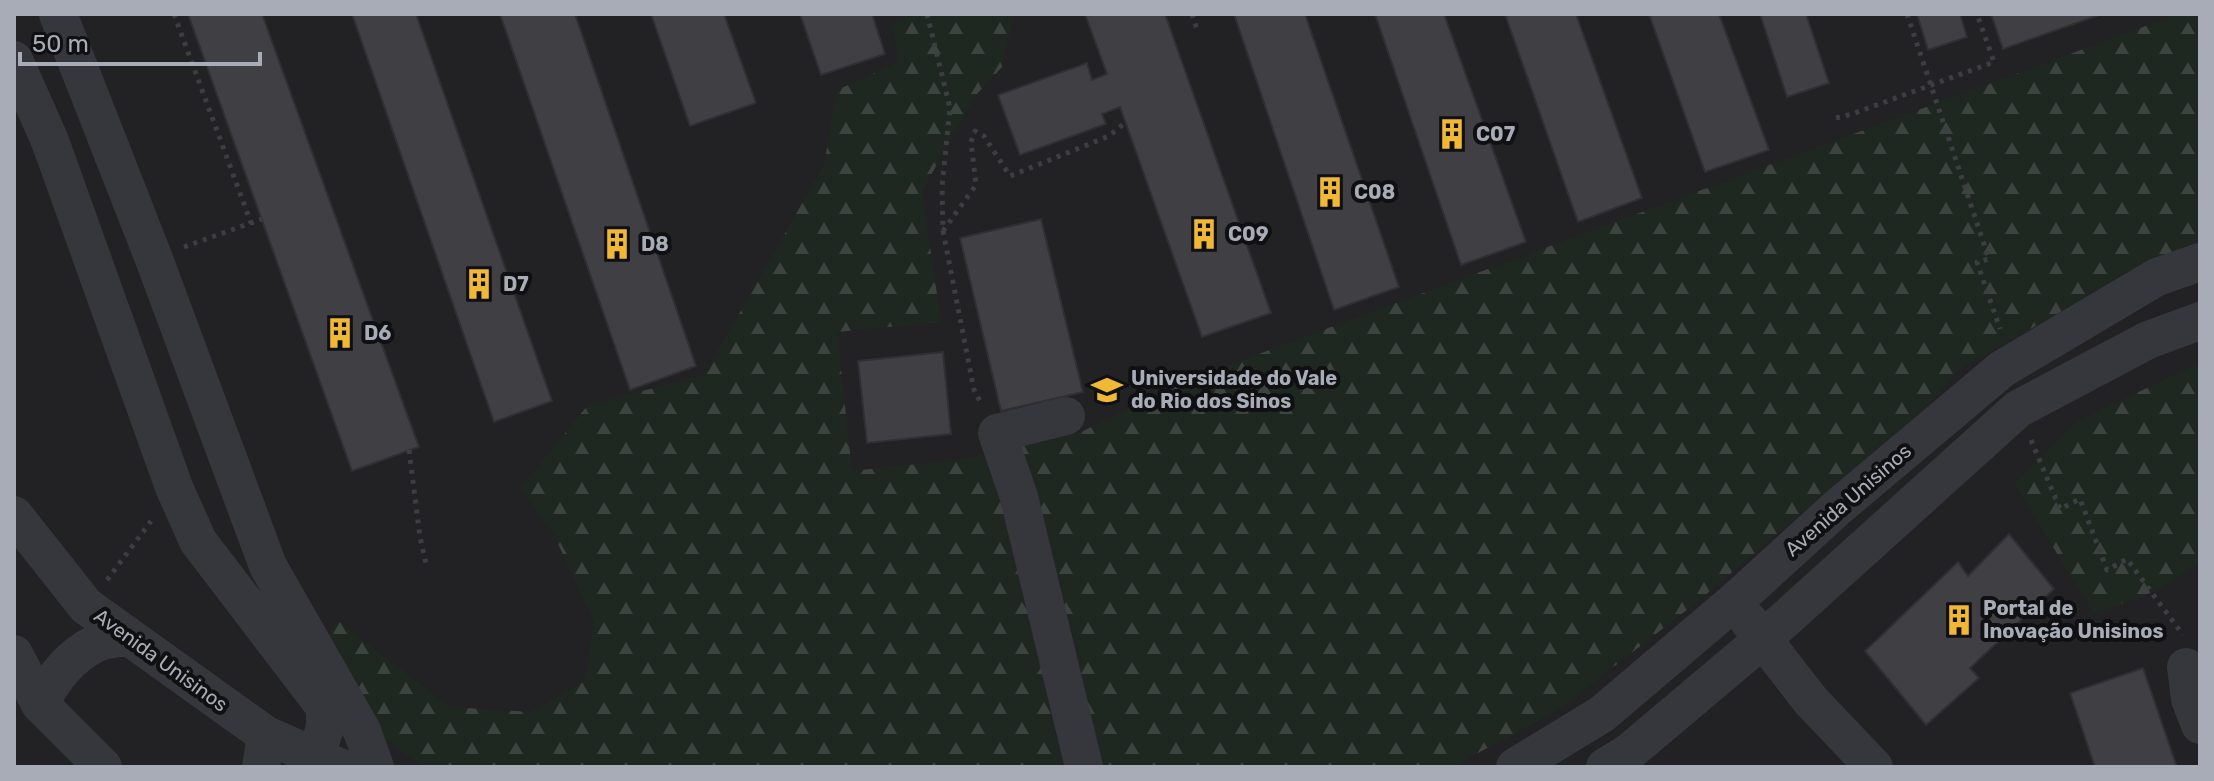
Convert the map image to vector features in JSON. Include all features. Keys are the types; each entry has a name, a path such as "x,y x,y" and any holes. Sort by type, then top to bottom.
{"lane":[{"path":"58,14 154,259 268,566 362,731 375,767"},
{"path":"14,60 50,141 174,487 198,541 324,706 325,761"},
{"path":"50,141 99,121"},
{"name":"Avenida Unisinos","path":"1515,767 1602,714 1735,601 1838,507 2002,369 2157,277 2200,262"},
{"path":"1605,767 1628,753 1762,640 2018,409 2148,340 2200,321"},
{"path":"1066,416 997,433 1019,497 1084,767"},
{"name":"Avenida Unisinos","path":"14,515 86,606 264,751 325,761"},
{"path":"234,586 268,566"},
{"path":"1735,601 1811,701 1874,767"},
{"path":"40,704 50,683 66,666 96,643 127,637"},
{"path":"2185,651 2190,699 2200,725"},
{"path":"14,654 40,704 103,767"}],"path":[{"path":"174,14 251,223"},
{"path":"927,14 950,108 942,187 943,231 974,390 997,433"},
{"path":"1192,14 1197,29"},
{"path":"1907,14 1989,259 1977,262 2004,342"},
{"path":"1836,118 1994,62 1977,14"},
{"path":"943,231 976,185 971,142 975,131 984,136 1010,176 1109,136 1126,122"},
{"path":"185,246 262,219"},
{"path":"2018,409 2060,509 2080,499 2107,570 2127,559 2185,651"},
{"path":"409,450 427,568"},
{"path":"105,583 135,546"}],"shaded area":[{"name":"Universidade do Vale do Rio dos Sinos","path":"14,14 2200,14 2200,767 14,767"}],"green space":[{"path":"918,14 1012,14 1013,18 1002,67 976,95 922,191 941,322 837,332 852,471 972,458 1079,433 1169,389 1285,344 2178,14 2200,14 2200,243 2115,281 1958,370 1925,408 1697,602 1558,710 1452,767 426,767 382,738 322,643 338,621 450,707 531,712 585,681 594,622 553,533 520,488 588,405 704,375 824,165 837,90 899,62 891,24"},
{"path":"2200,363 2200,563 2158,590 2094,614 2014,483 2077,421"}],"building":[{"name":"D6","path":"188,14 262,14 419,447 352,471"},
{"name":"D7","path":"352,14 416,14 552,401 494,422"},
{"name":"D8","path":"500,14 575,14 696,366 630,390"},
{"path":"651,14 724,14 756,103 690,126"},
{"path":"800,14 872,14 885,54 821,75"},
{"name":"C09","path":"1085,14 1165,14 1271,313 1202,337 1120,107 1102,114 1106,124 1020,155 998,95 1087,63 1092,80 1107,74"},
{"name":"C08","path":"1234,14 1305,14 1399,287 1334,310"},
{"name":"C07","path":"1375,14 1444,14 1526,242 1461,265"},
{"path":"1505,14 1576,14 1642,198 1578,222"},
{"path":"1649,14 1719,14 1769,150 1705,172"},
{"path":"1760,14 1806,14 1829,83 1787,97"},
{"path":"1917,14 1960,14 1967,37 1928,50"},
{"path":"1991,14 2102,14 2003,49"},
{"path":"1041,219 1083,392 1001,411 960,238"},
{"path":"943,352 951,434 867,443 858,361"},
{"name":"Portal de Inovação Unisinos","path":"2009,534 2054,589 1970,668 1979,678 1926,725 1865,651 1958,562 1968,576"},
{"path":"2143,668 2177,767 2095,767 2070,693"}],"place":[{"name":"C07","path":"1452,134"},
{"name":"C08","path":"1330,192"},
{"name":"C09","path":"1204,234"},
{"name":"D8","path":"617,244"},
{"name":"D7","path":"479,284"},
{"name":"D6","path":"340,333"},
{"name":"Universidade do Vale do Rio dos Sinos","path":"1107,390"},
{"name":"Portal de Inovação Unisinos","path":"1959,620"}]}
